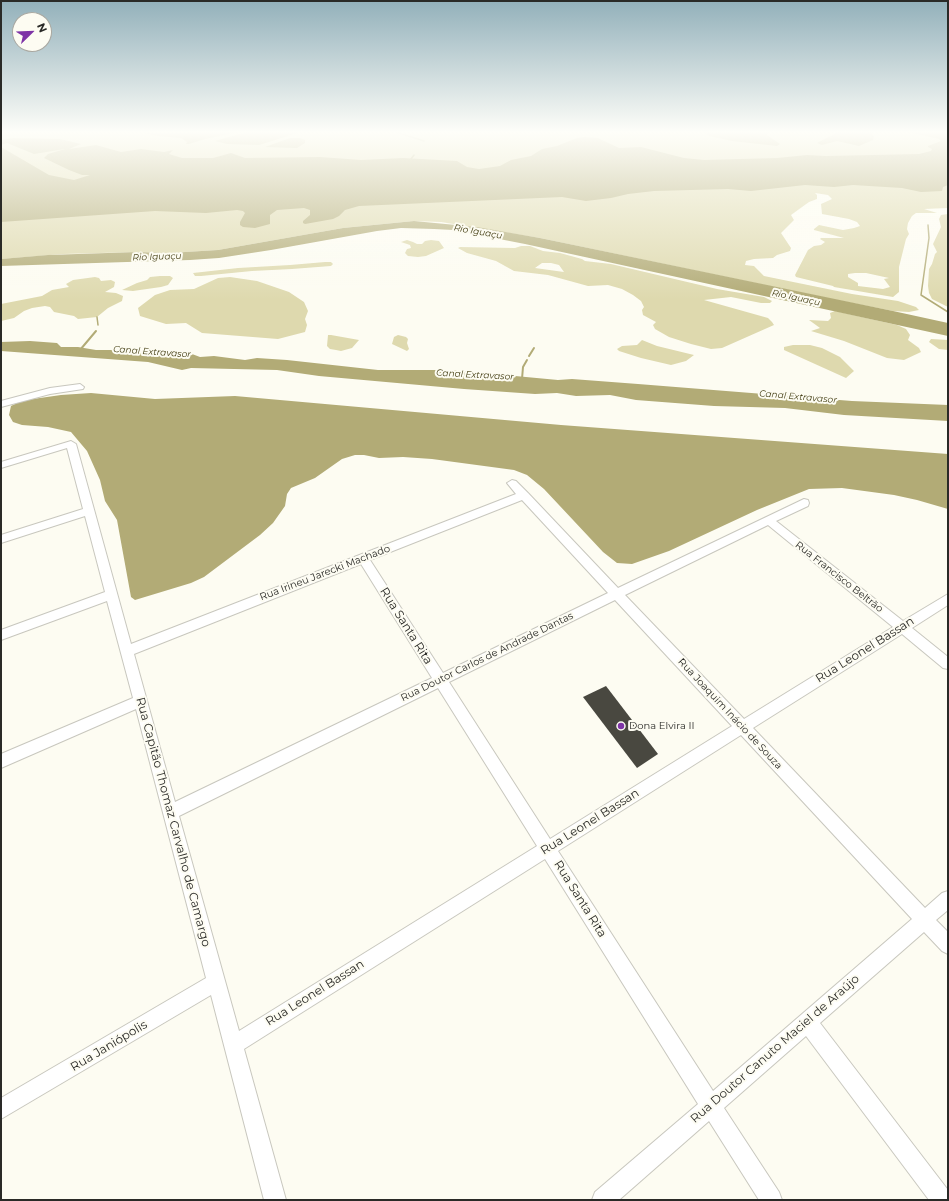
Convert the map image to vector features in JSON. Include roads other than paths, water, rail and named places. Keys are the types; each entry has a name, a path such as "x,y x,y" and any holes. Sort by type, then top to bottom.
{"street":[{"path":"1,404 50,391 80,387"},
{"name":"Rua Capitão Thomaz Carvalho de Camargo","path":"1,464 71,444 275,1200"},
{"name":"Rua Joaquim Inácio de Souza","path":"512,483 948,945"},
{"name":"Rua Irineu Jarecki Machado","path":"127,651 524,495"},
{"name":"Rua Doutor Carlos de Andrade Dantas","path":"170,812 804,503"},
{"path":"1,539 89,511"},
{"name":"Rua Francisco Beltrão","path":"768,520 948,664"},
{"name":"Rua Santa Rita","path":"363,558 771,1200"},
{"path":"1,635 112,595"},
{"name":"Rua Leonel Bassan","path":"233,1045 948,599"},
{"path":"1,761 140,702"},
{"name":"Rua Doutor Canuto Maciel de Araújo","path":"603,1200 948,899"},
{"name":"Rua Janiópolis","path":"1,1109 216,982"},
{"path":"807,1022 942,1200"}],"water":[{"path":"1,188 778,188 751,191 728,189 654,191 586,201 562,197 359,206 345,210 333,219 305,224 303,221 310,215 310,210 304,208 277,210 270,215 270,224 255,228 243,227 240,225 245,213 237,210 206,213 155,211 1,222"},
{"path":"902,188 943,188 942,191 921,192"},
{"name":"Rio Iguaçu","path":"414,221 477,227 540,238 893,311 948,323 948,336 525,244 453,230 401,228 219,258 1,266 1,259 48,255 137,252 169,253 218,250 343,228"},
{"name":"Canal Extravasor","path":"30,341 57,343 61,347 78,347 96,350 127,350 142,353 164,352 192,354 200,357 214,356 245,360 257,358 287,360 378,370 451,370 558,380 572,379 852,401 948,405 948,421 844,415 785,408 714,406 636,400 610,395 576,396 557,393 535,394 464,389 319,376 277,370 191,368 182,370 148,362 1,351 1,342"},
{"path":"91,393 155,399 235,396 561,425 948,454 948,509 894,495 842,488 809,489 757,510 669,551 632,564 617,563 603,552 544,489 527,475 514,470 432,459 403,457 379,458 355,455 342,459 315,478 291,488 287,494 285,506 273,523 260,535 204,577 191,583 135,600 131,597 117,520 105,501 100,480 87,451 71,432 48,427 22,425 13,422 9,415 11,406 19,402 61,395"}],"waterway":[{"path":"928,225 929,238 921,295 948,312"},
{"path":"97,317 98,325"},
{"path":"80,350 96,331"},
{"path":"529,356 534,348"},
{"path":"522,379 523,367 527,360"}],"place":[{"name":"Dona Elvira II","path":"621,726"}]}
